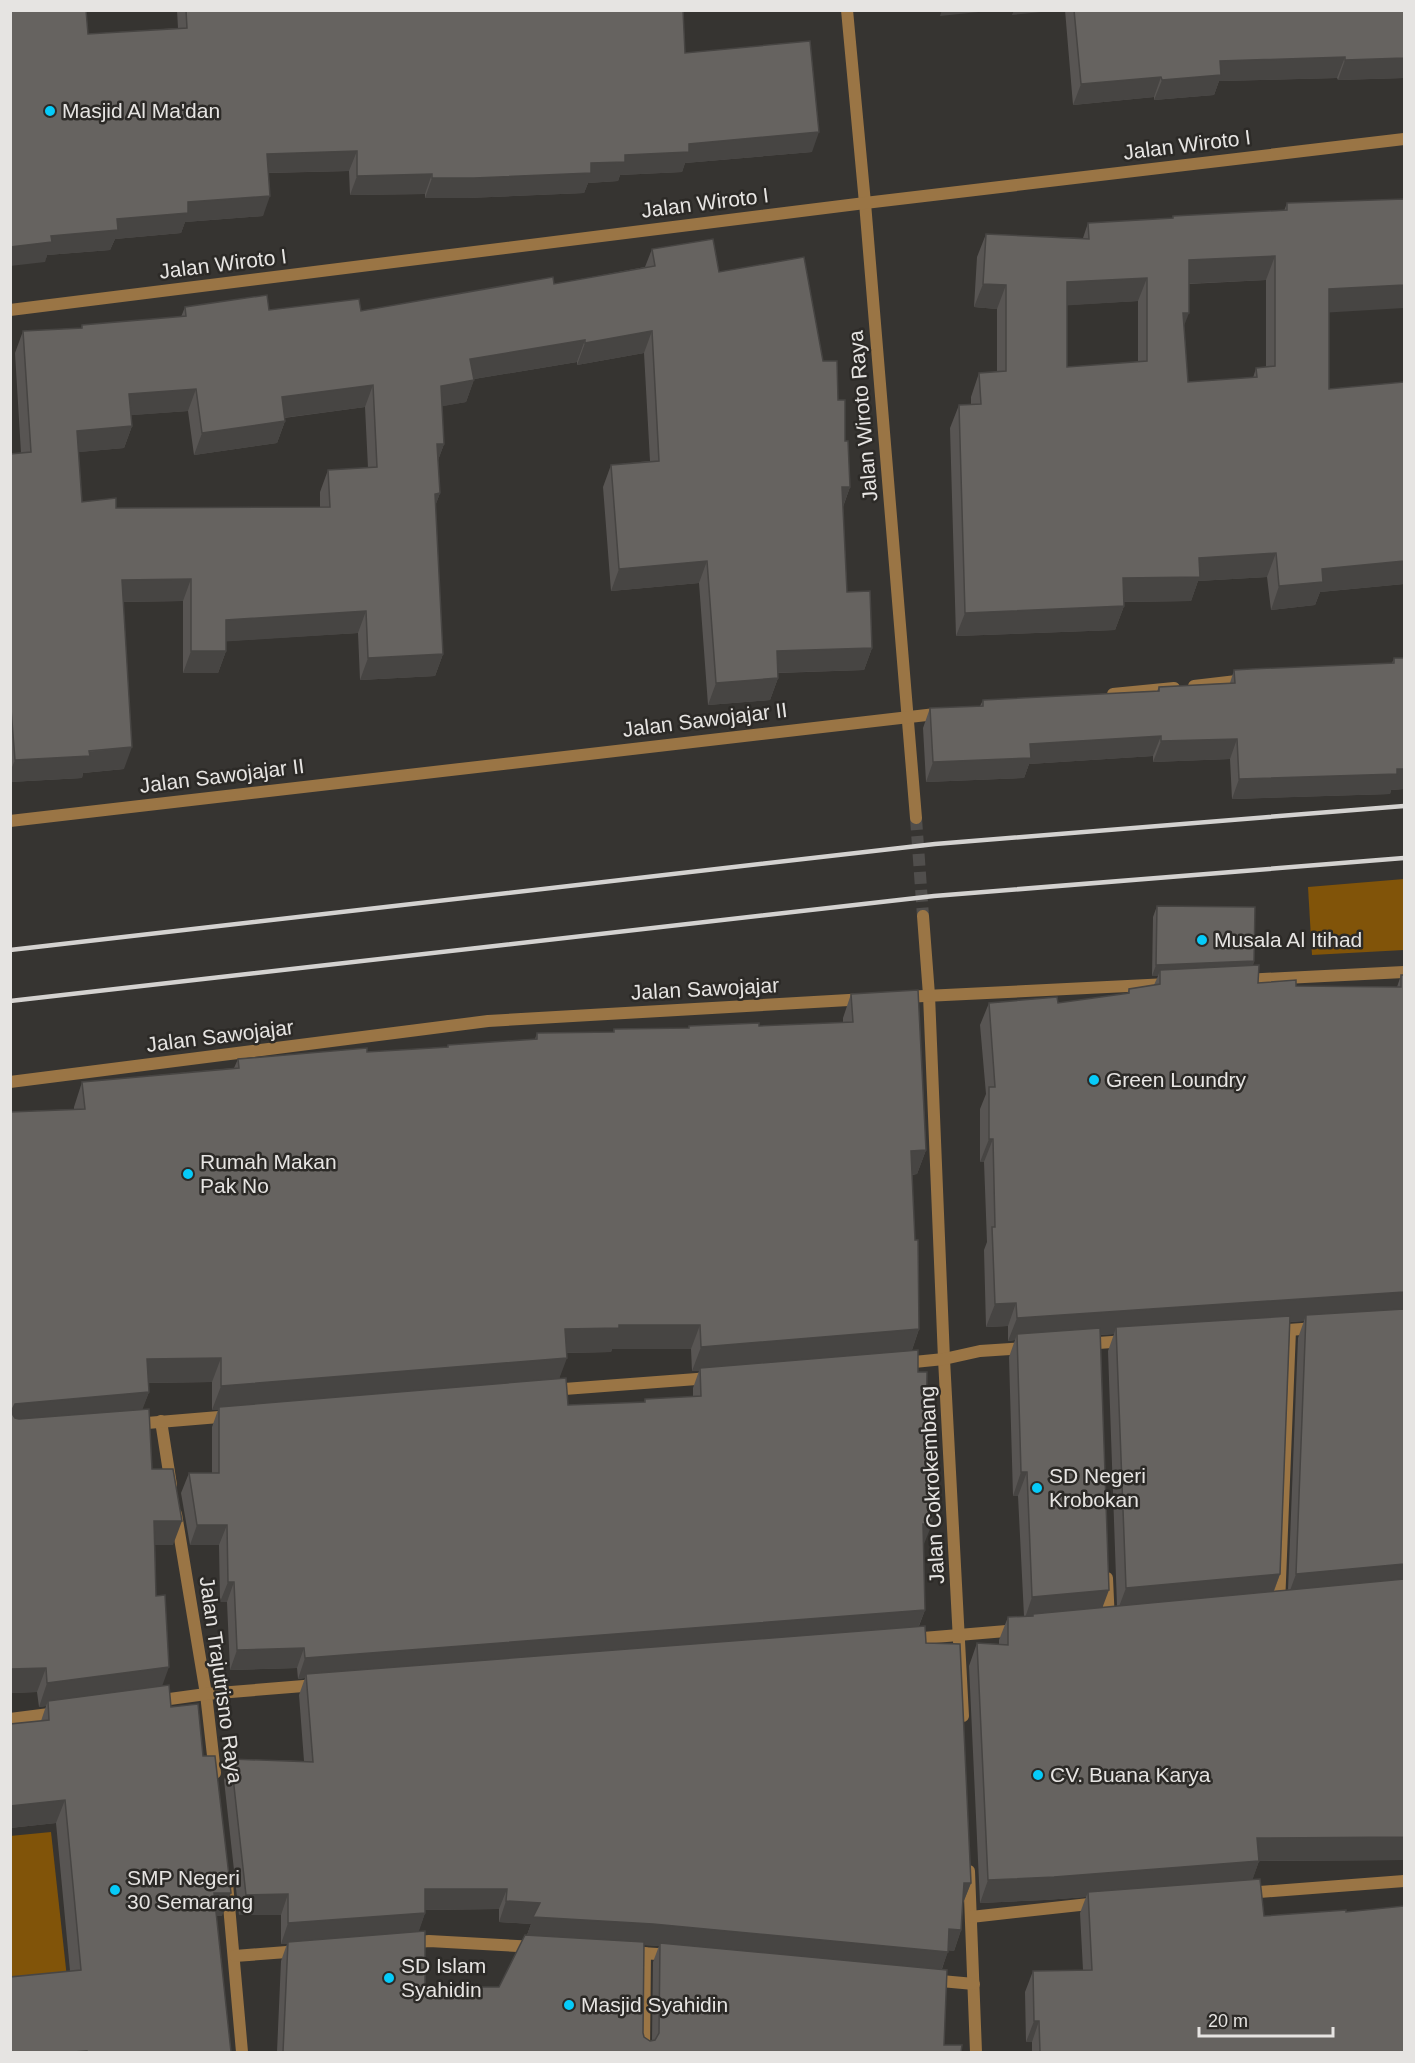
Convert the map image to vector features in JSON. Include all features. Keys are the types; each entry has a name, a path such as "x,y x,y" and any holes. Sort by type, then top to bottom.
{"street":[{"name":"Jalan Wiroto Raya","path":"847,10 866,203 916,818"},
{"name":"Jalan Wiroto I","path":"10,310 1404,138"},
{"path":"1096,696 1262,678"},
{"name":"Jalan Sawojajar II","path":"10,821 954,711"},
{"name":"Jalan Cokrokembang","path":"923,916 929,995 944,1359 960,1635 963,1729"},
{"path":"1226,981 1404,972"},
{"name":"Jalan Sawojajar","path":"10,1082 488,1021 1179,983"},
{"path":"1266,1332 1324,1328"},
{"path":"1279,1606 1290,1330"},
{"path":"1075,1345 1099,1349 1135,1341"},
{"path":"897,1363 944,1359 980,1351 1040,1347"},
{"path":"541,1391 719,1377"},
{"path":"126,1424 244,1415"},
{"name":"Jalan Trajutrisno Raya","path":"160,1421 206,1694 217,1790"},
{"path":"1107,1564 1108,1622"},
{"path":"900,1640 1029,1629"},
{"path":"137,1703 206,1694 326,1685"},
{"path":"10,1719 68,1711"},
{"path":"968,1858 976,2052"},
{"path":"226,1873 242,2052"},
{"path":"1230,1894 1404,1881"},
{"path":"971,1917 1112,1902"},
{"path":"395,1944 429,1941 543,1947"},
{"path":"235,1956 315,1950"},
{"path":"611,1951 681,1956"},
{"path":"644,2052 645,1953"},
{"path":"916,1978 974,1984"}],"shaded area":[{"path":"1404,879 1404,950 1312,955 1308,887"},
{"path":"51,1832 68,1987 11,1993 10,1836"}],"building":[{"path":"10,10 86,10 88,34 187,28 186,10 683,10 685,53 810,41 819,132 689,144 689,152 625,155 625,162 591,163 591,173 474,178 432,178 432,174 357,176 357,151 267,154 270,196 188,202 188,213 117,219 118,230 51,236 52,242 10,247"},
{"path":"1074,10 1404,10 1404,58 1345,60 1345,57 1220,61 1221,75 1162,80 1161,77 1081,84"},
{"path":"1404,199 1404,285 1329,289 1329,389 1404,382 1404,561 1322,569 1323,582 1279,586 1276,553 1199,558 1200,577 1123,578 1124,606 965,613 959,405 981,404 979,373 1006,371 1006,285 983,284 986,234 1089,239 1088,223 1287,210 1287,203","holes":["1275,256 1275,366 1256,368 1257,377 1188,382 1183,313 1189,313 1189,260","1147,278 1147,361 1067,367 1067,282"]},
{"path":"713,239 719,272 804,257 823,361 837,361 838,400 845,400 845,441 848,441 850,487 842,487 847,592 870,591 872,648 777,651 778,678 716,683 707,561 619,569 611,465 659,461 652,331 470,359 474,380 441,386 444,444 437,444 440,493 435,494 443,654 368,658 366,611 226,620 226,651 191,651 191,579 122,580 132,747 89,751 90,756 15,760 10,696 10,454 31,452 23,331 82,328 82,325 186,316 185,307 267,295 269,310 359,299 361,311 553,277 554,284 655,266 652,249","holes":["373,385 377,467 328,470 330,507 116,508 116,498 82,502 77,431 132,426 129,394 196,389 202,433 285,421 282,397"]},
{"path":"1394,658 1404,658 1404,769 1397,769 1397,774 1239,779 1237,739 1161,741 1161,736 1030,744 1031,758 933,762 930,708 983,706 983,700 1159,691 1159,687 1235,683 1234,670 1394,663"},
{"name":"Musala Al Itihad","path":"1157,906 1255,907 1254,961 1156,965"},
{"path":"1259,965 1258,983 1296,980 1296,986 1401,987 1401,975 1404,975 1404,1292 1017,1318 1016,1303 995,1304 992,1227 995,1227 993,1139 989,1139 989,1087 995,1087 989,1003 1057,997 1058,1003 1129,993 1129,989 1160,984 1160,970"},
{"path":"918,990 926,1150 911,1151 915,1240 918,1240 919,1329 701,1347 700,1325 619,1325 619,1328 565,1329 567,1358 221,1386 221,1358 147,1359 149,1392 15,1404 11,1412 15,1418 19,1419 149,1409 152,1469 173,1469 182,1521 154,1521 156,1596 165,1595 169,1667 47,1683 46,1668 10,1669 10,1112 85,1109 82,1082 239,1068 238,1059 367,1048 367,1052 448,1047 448,1045 537,1039 537,1033 614,1032 614,1029 689,1028 689,1026 759,1023 759,1026 853,1022 851,994"},
{"path":"1404,1309 1404,1564 1296,1574 1306,1315"},
{"path":"1290,1316 1280,1574 1126,1588 1116,1327"},
{"path":"1100,1328 1109,1590 1032,1597 1027,1472 1021,1472 1017,1334"},
{"path":"918,1350 918,1372 927,1372 926,1447 930,1447 932,1524 923,1524 925,1610 305,1658 304,1648 237,1650 234,1582 228,1582 227,1525 197,1525 189,1473 219,1473 219,1407 566,1378 568,1405 645,1402 645,1399 701,1396 700,1368"},
{"path":"1404,1579 1404,1837 1257,1838 1259,1861 988,1880 977,1643 1008,1645 1008,1617"},
{"path":"925,1626 926,1643 960,1644 971,1883 964,1883 961,1930 949,1929 948,1952 653,1924 533,1917 540,1903 506,1901 507,1889 425,1889 425,1913 288,1923 288,1894 246,1895 231,1759 313,1762 306,1674"},
{"name":"SMP Negeri 30 Semarang","path":"169,1685 171,1707 198,1704 203,1756 215,1756 231,1893 214,1893 231,2052 10,2052 10,1977 81,1970 65,1800 10,1806 10,1724 49,1720 48,1701"},
{"path":"1260,1879 1264,1916 1346,1910 1346,1912 1404,1906 1404,2052 1040,2052 1039,2021 1034,2021 1033,1971 1092,1970 1088,1892"},
{"path":"425,1931 425,1987 499,1987 525,1935 644,1942 643,2033 644,2037 650,2041 655,2040 659,2033 660,1943 947,1970 944,2045 962,2045 961,2052 283,2052 288,1942"}],"tunnel":[{"path":"916,818 923,916"}],"railway":[{"path":"10,950 935,844 1404,806"},
{"path":"10,1001 934,896 1404,858"}],"place":[{"name":"Masjid Al Ma'dan","path":"50,111"},
{"name":"Musala Al Itihad","path":"1202,940"},
{"name":"Green Loundry","path":"1094,1080"},
{"name":"Rumah Makan Pak No","path":"188,1174"},
{"name":"SD Negeri Krobokan","path":"1037,1488"},
{"name":"CV. Buana Karya","path":"1038,1775"},
{"name":"SMP Negeri 30 Semarang","path":"115,1890"},
{"name":"SD Islam Syahidin","path":"389,1978"},
{"name":"Masjid Syahidin","path":"569,2005"}]}
